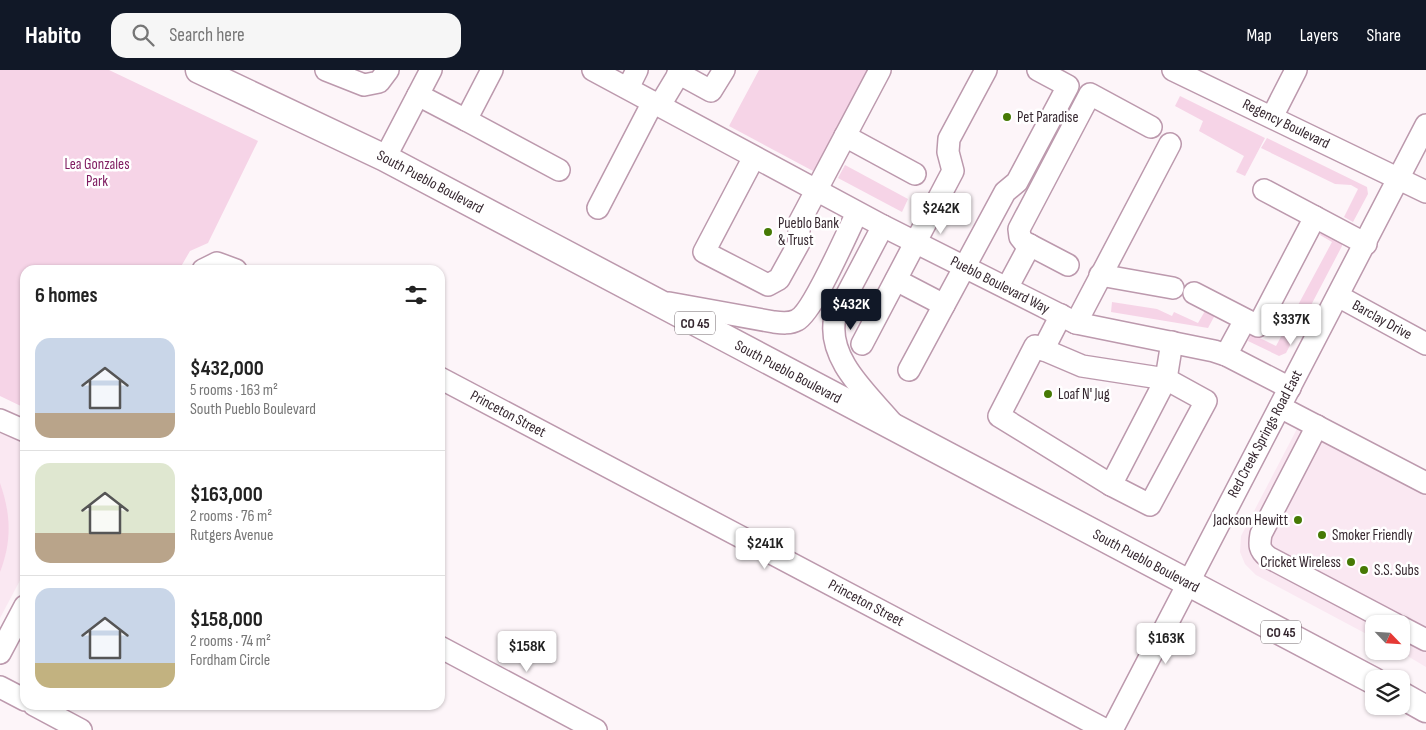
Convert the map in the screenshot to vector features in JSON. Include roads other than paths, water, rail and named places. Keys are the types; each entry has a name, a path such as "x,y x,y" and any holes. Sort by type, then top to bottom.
{"main road":[{"name":"South Pueblo Boulevard","path":"199,70 385,158 1365,676"},
{"path":"1410,700 1426,708"}],"street":[{"path":"331,71 364,84 379,82 388,70"},
{"path":"385,158 432,70"},
{"path":"466,120 492,70"},
{"name":"Pueblo Boulevard Way","path":"593,70 632,79 656,104 857,213 1068,319 1226,354 1285,397 1317,426 1426,483"},
{"path":"598,208 656,104 680,72 711,91 724,70"},
{"path":"754,157 704,252 764,284 774,284 779,279 799,243 799,223 880,70"},
{"path":"862,344 953,171 948,152 949,139 986,70"},
{"path":"909,370 1005,192 1017,182 1068,86 1038,70"},
{"name":"Regency Boulevard","path":"1173,70 1426,192"},
{"path":"1272,117 1296,70"},
{"path":"1068,265 1030,245 1020,237 1021,223 1090,94 1151,127"},
{"path":"418,95 558,170"},
{"name":"Red Creek Springs Road East","path":"1112,730 1366,244 1426,125"},
{"path":"845,136 915,174"},
{"path":"1044,350 1100,275 1170,144"},
{"path":"1264,190 1366,244"},
{"path":"654,301 774,322 789,323 798,320 810,305 857,213"},
{"path":"1194,293 1258,326 1315,217"},
{"path":"883,226 835,317 833,342 849,371 897,430"},
{"path":"1006,288 1030,245"},
{"path":"1100,275 1173,288"},
{"path":"896,280 944,305"},
{"name":"Barclay Drive","path":"1338,296 1426,344"},
{"path":"1226,354 1245,320"},
{"path":"1111,485 1166,379 1172,342"},
{"path":"1035,346 1082,366 1166,379 1206,401 1150,505 1111,485 999,416 1035,346"},
{"name":"Princeton Street","path":"445,381 1106,730"},
{"path":"0,420 20,430"},
{"path":"1317,426 1261,534 1259,544 1262,552 1268,557 1378,615"},
{"path":"0,653 20,615"},
{"path":"1410,632 1426,640"},
{"path":"445,650 596,730"},
{"path":"0,687 20,697"},
{"path":"43,710 81,730"}],"place":[{"name":"Pet Paradise","path":"1007,117"},
{"name":"Pueblo Bank & Trust","path":"768,232"},
{"name":"Loaf N' Jug","path":"1048,394"},
{"name":"Jackson Hewitt","path":"1298,520"},
{"name":"Smoker Friendly","path":"1322,535"},
{"name":"Cricket Wireless","path":"1351,562"},
{"name":"S.S. Subs","path":"1364,570"}],"park label":[{"name":"Lea Gonzales Park","path":"97,172"}]}
